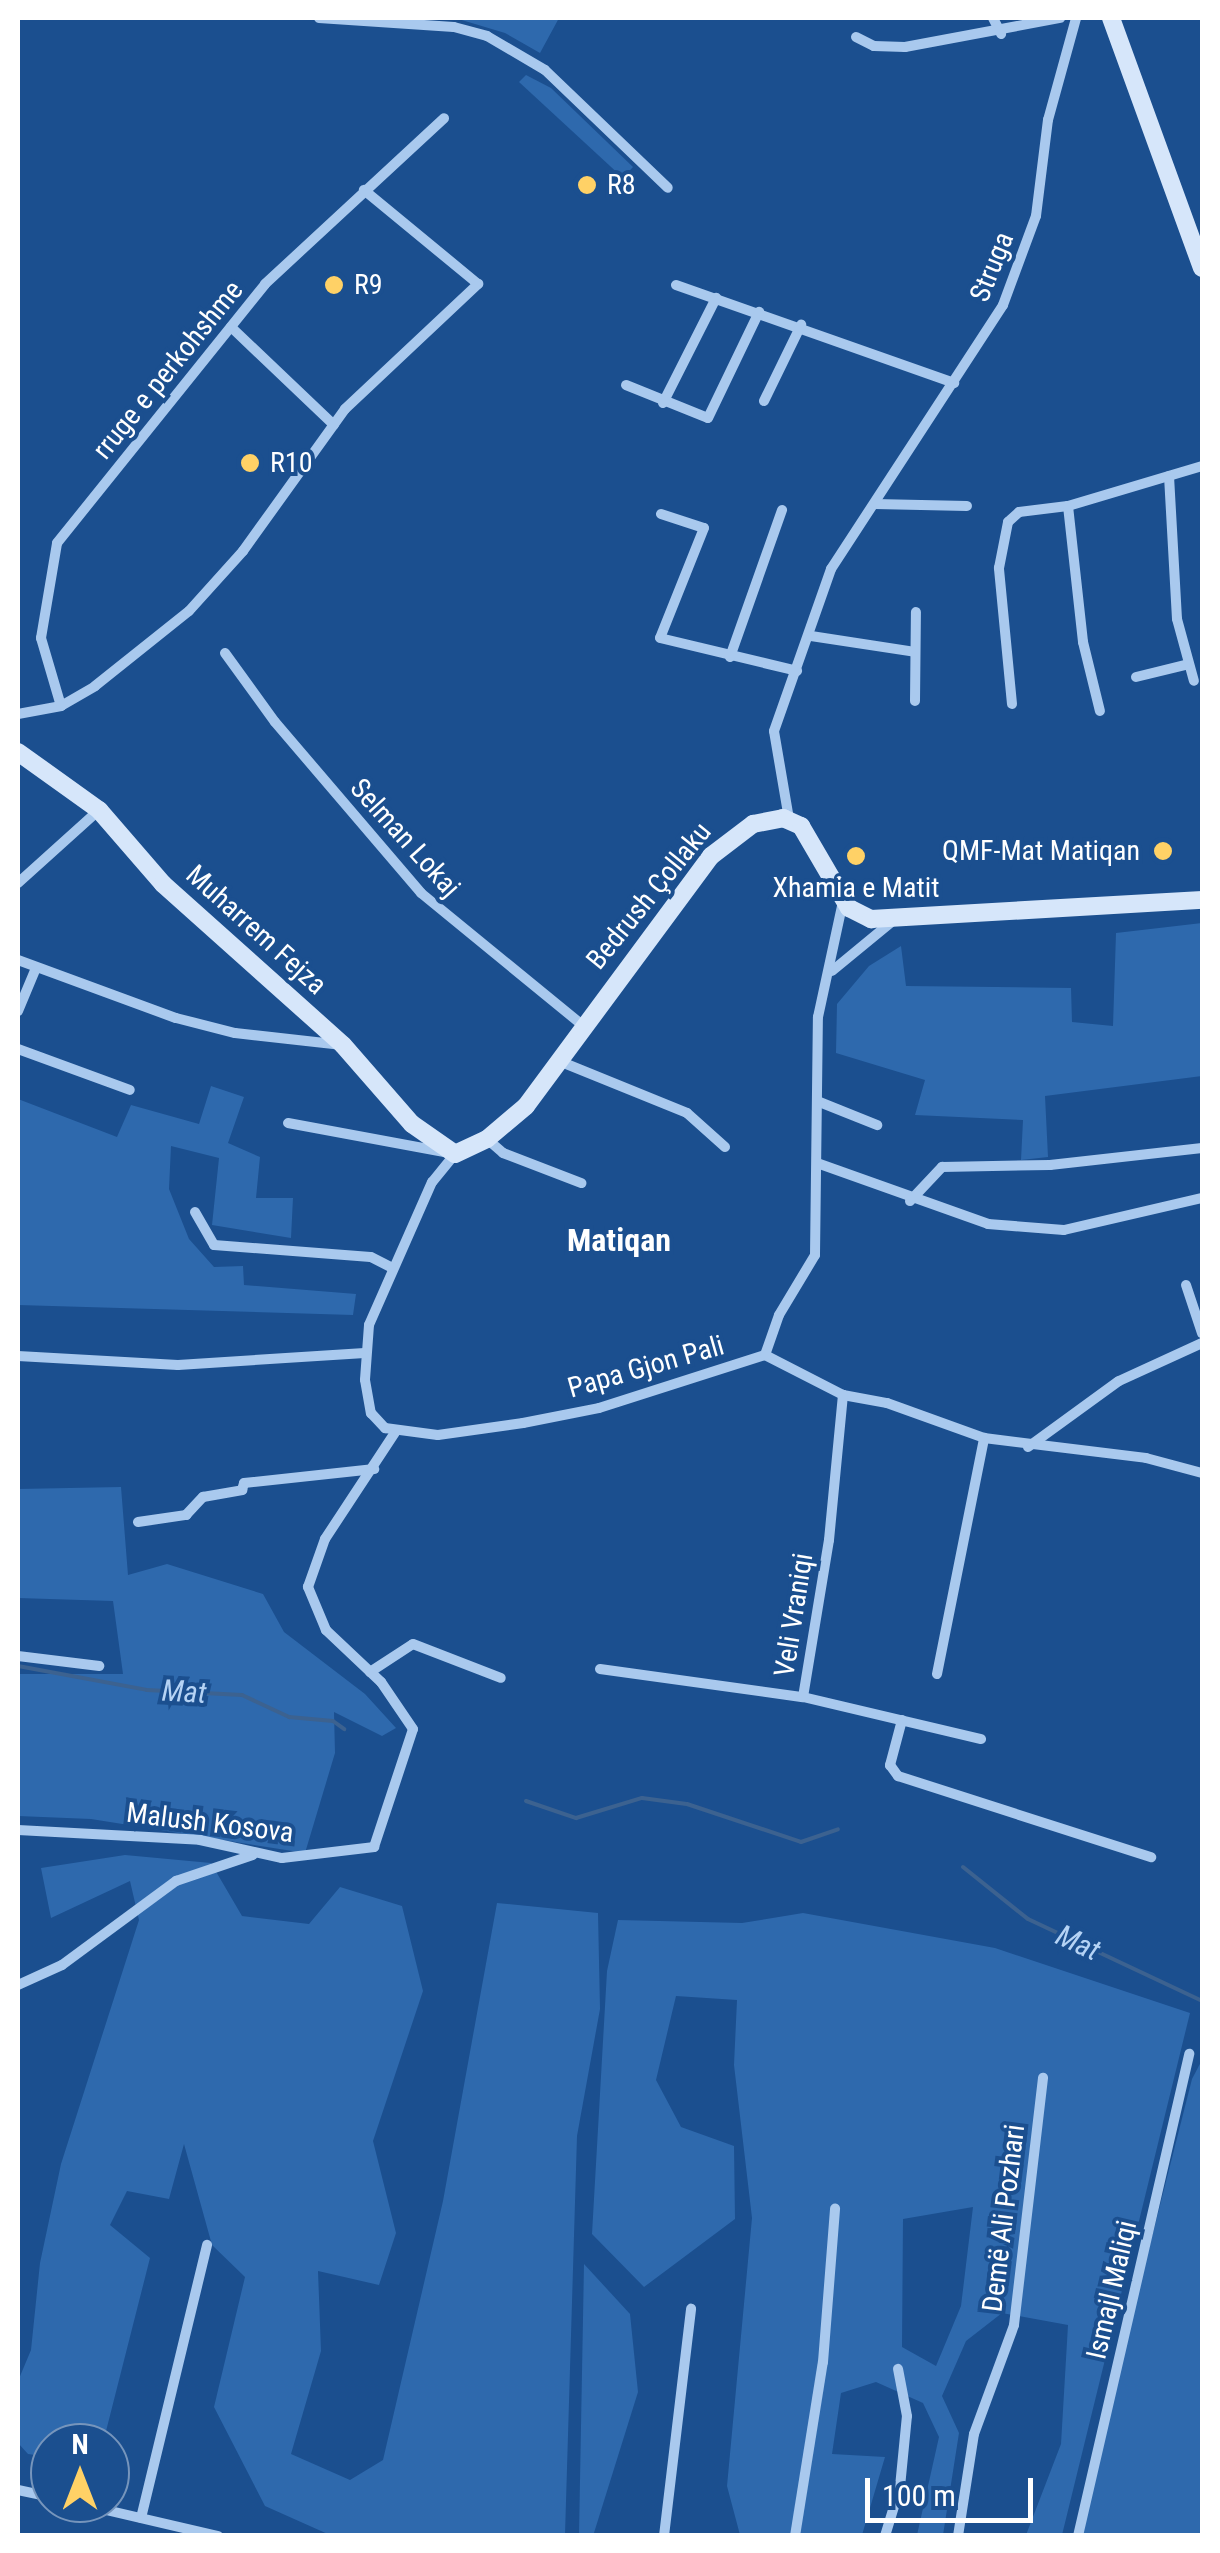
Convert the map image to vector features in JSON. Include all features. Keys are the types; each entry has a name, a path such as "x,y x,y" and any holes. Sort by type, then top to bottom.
{"street":[{"path":"319,18 454,27 487,36 545,70 668,188"},
{"path":"993,18 1001,34"},
{"path":"856,38 874,46 905,46 1001,34 1060,18"},
{"name":"Struga","path":"789,819 791,802 774,742 832,569 1003,306 1027,243 1048,120 1076,18"},
{"path":"1111,18 1202,268"},
{"name":"rruge e perkohshme","path":"61,706 41,638 57,543 265,284 444,118"},
{"path":"18,714 61,706 189,611 243,551 334,424 478,284 364,190"},
{"path":"676,285 801,325 954,384"},
{"path":"663,403 716,298"},
{"path":"626,385 708,418 758,312"},
{"path":"764,401 801,325"},
{"path":"232,327 334,424"},
{"path":"1012,704 999,568 1008,522 1019,512 1068,506 1202,466"},
{"path":"1168,476 1185,664 1194,681"},
{"path":"875,504 967,506"},
{"path":"1068,506 1083,642 1100,711"},
{"path":"730,657 782,510"},
{"path":"661,514 704,528 660,638 798,670"},
{"path":"915,701 916,612"},
{"path":"811,636 915,652"},
{"name":"Selman Lokaj","path":"225,653 285,735 422,893 581,1024"},
{"path":"1136,677 1185,664"},
{"name":"Muharrem Fejza","path":"18,752 99,810 163,884 342,1045 412,1124 455,1154"},
{"path":"18,882 99,810"},
{"path":"789,819 807,834 843,900 871,920 1202,900"},
{"name":"Bedrush Çollaku","path":"455,1154 486,1140 526,1106 581,1024 716,850 746,827 789,819"},
{"path":"765,1355 779,1315 815,1254 818,1017 831,971 843,900"},
{"path":"831,971 895,920"},
{"path":"18,960 227,1031 342,1045"},
{"path":"18,1011 36,968"},
{"path":"18,1048 130,1090"},
{"path":"558,1061 687,1112 725,1147"},
{"path":"817,1100 876,1125"},
{"path":"288,1122 455,1154 432,1182 392,1266 365,1353 371,1413 396,1432"},
{"path":"486,1140 581,1183"},
{"path":"910,1201 942,1167 1050,1165 1202,1148"},
{"path":"817,1162 846,1168 910,1201 988,1224 1064,1230 1202,1198"},
{"path":"195,1212 214,1246 371,1257 392,1266"},
{"path":"1186,1285 1202,1333"},
{"path":"1027,1448 1118,1381 1202,1343"},
{"path":"18,1356 134,1365 365,1353"},
{"name":"Papa Gjon Pali","path":"396,1432 438,1435 580,1412 765,1355 843,1395 887,1403 984,1438 1027,1448 1146,1458 1202,1473"},
{"name":"Veli Vraniqi","path":"600,1669 803,1697 829,1540 843,1395"},
{"name":"Malush Kosova","path":"18,1830 200,1840 254,1855 370,1850 414,1735 370,1672 326,1630 308,1587 324,1539 396,1432"},
{"path":"938,1674 984,1438"},
{"path":"138,1522 186,1515 203,1497 242,1490 244,1483 374,1468"},
{"path":"370,1672 414,1644 501,1678"},
{"path":"18,1656 100,1666"},
{"path":"803,1697 981,1739"},
{"path":"902,1720 890,1765 898,1776 1151,1857"},
{"path":"18,1985 62,1965 176,1881 254,1855"},
{"name":"Ismajl Maliqi","path":"1078,2536 1189,2054"},
{"name":"Demë Ali Pozhari","path":"958,2536 974,2434 1014,2325 1043,2078"},
{"path":"795,2536 823,2362 835,2208"},
{"path":"141,2518 208,2244"},
{"path":"664,2536 692,2309"},
{"path":"885,2536 900,2487 907,2416 898,2369"},
{"path":"130,2515 218,2536"}],"shaded area":[{"path":"455,18 559,18 540,53 505,33"},
{"path":"526,75 551,88 633,167 623,178 519,82"},
{"path":"1202,923 1202,1076 1045,1096 1048,1157 1021,1160 1023,1120 915,1115 925,1080 836,1053 837,1004 869,966 901,946 906,986 1071,988 1072,1022 1113,1026 1116,933"},
{"path":"211,1086 244,1097 228,1143 260,1157 256,1198 293,1198 291,1238 212,1225 219,1158 171,1146 169,1189 189,1239 214,1267 243,1266 244,1285 356,1294 353,1315 18,1305 18,1099 117,1137 131,1105 199,1124"},
{"path":"121,1487 128,1575 167,1564 263,1594 284,1632 365,1694 396,1728 382,1736 334,1712 335,1753 305,1853 91,1819 18,1816 18,1674 123,1674 113,1601 18,1598 18,1489"},
{"path":"125,1855 211,1863 242,1916 309,1924 340,1887 402,1906 423,1991 373,2141 396,2233 379,2285 318,2271 321,2351 291,2454 350,2480 383,2460 443,2201 497,1903 598,1913 600,2009 577,2136 565,2535 330,2535 265,2506 214,2407 245,2277 212,2245 184,2144 169,2199 127,2191 110,2225 150,2258 108,2423 30,2423 30,2454 18,2443 18,2381 31,2350 40,2263 61,2164 139,1920 130,1881 51,1918 41,1868"},
{"path":"803,1913 995,1948 1190,2013 1062,2535 1026,2535 1061,2444 1068,2325 1002,2313 966,2341 942,2396 959,2433 943,2535 917,2535 939,2437 923,2403 876,2382 841,2393 832,2454 885,2457 862,2535 740,2535 727,2486 752,2218 734,2065 737,2000 676,1996 656,2080 681,2127 734,2146 735,2219 644,2287 592,2234 607,1971 618,1920 742,1923","holes":["973,2207 961,2306 936,2366 902,2347 903,2219"]},
{"path":"1202,2060 1202,2535 1083,2536 1101,2438 1192,2079"},
{"path":"584,2264 630,2314 638,2392 593,2536 579,2535"}],"waterway":[{"name":"Mat","path":"18,1666 147,1690 242,1695 289,1717 333,1721 344,1729"},
{"name":"Mat","path":"526,1801 576,1818 642,1798 687,1804 801,1842 838,1829"},
{"name":"Mat","path":"963,1867 1028,1919 1202,2001"}],"place":[{"name":"R8","path":"587,185"},
{"name":"R9","path":"334,285"},
{"name":"R10","path":"250,463"},
{"name":"QMF-Mat Matiqan","path":"1163,851"},
{"name":"Xhamia e Matit","path":"856,856"}],"district":[{"name":"Matiqan","path":"619,1240"}]}
